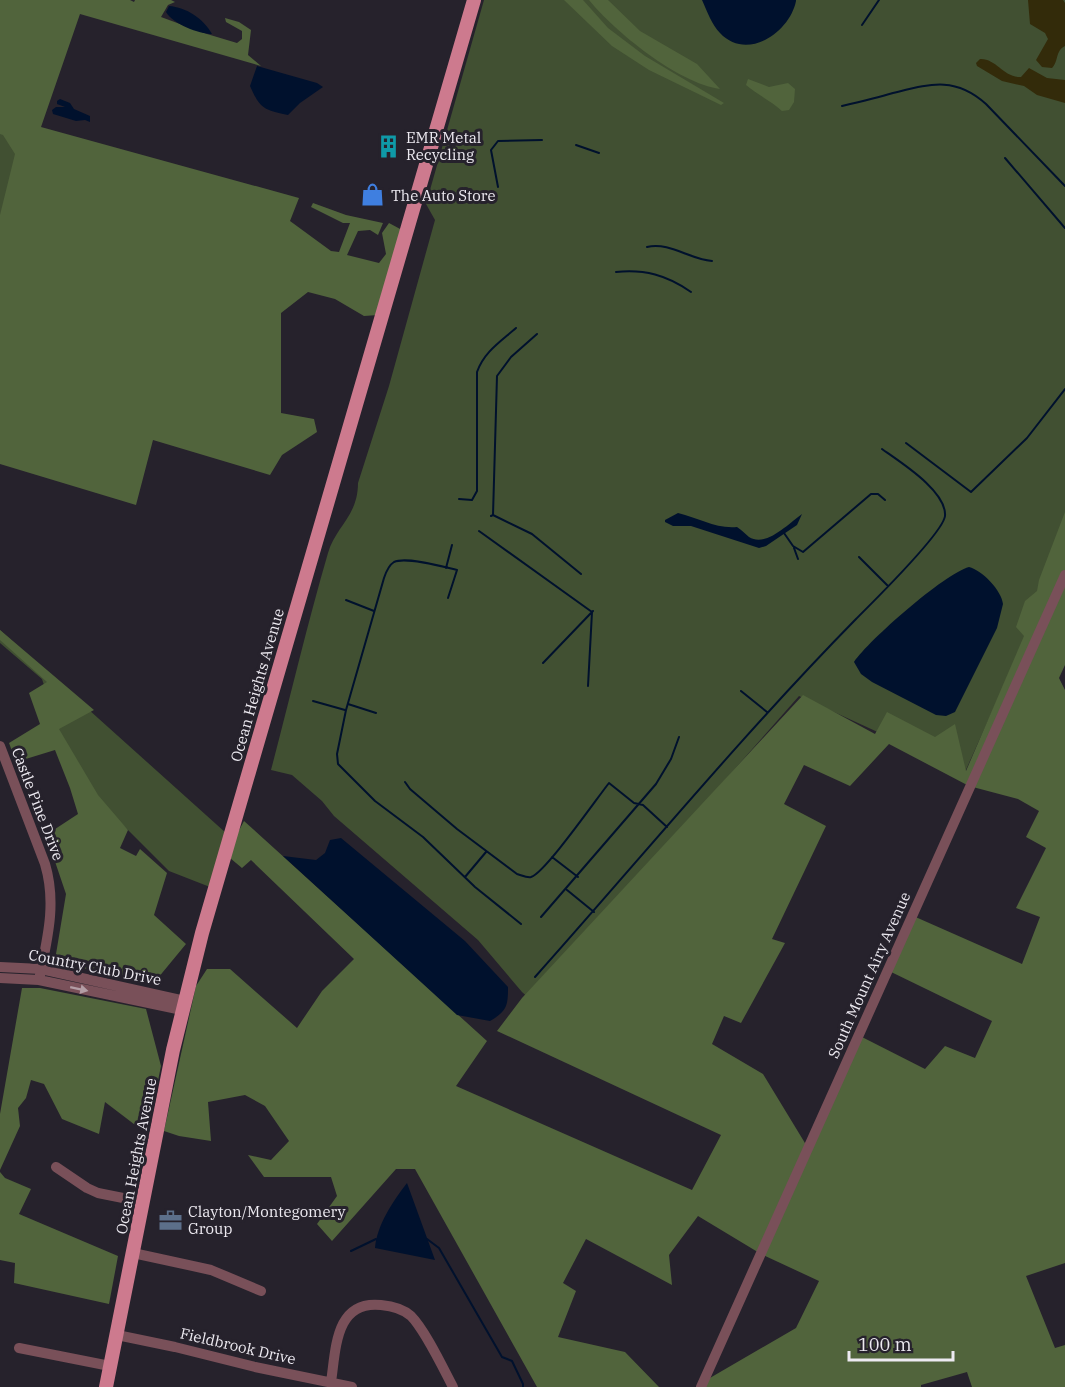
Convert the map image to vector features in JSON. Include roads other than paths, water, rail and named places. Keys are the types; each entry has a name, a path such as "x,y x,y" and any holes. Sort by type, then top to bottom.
{"main road":[{"name":"Ocean Heights Avenue","path":"106,1387 183,1005 272,691 474,0"}],"street":[{"name":"South Mount Airy Avenue","path":"701,1387 1065,575"},
{"name":"Castle Pine Drive","path":"0,746 45,864 50,884 51,920 40,975"},
{"name":"Country Club Drive","path":"0,967 183,1005"},
{"name":"Country Club Drive","path":"0,978 40,975"},
{"path":"56,1167 92,1191 143,1202"},
{"path":"133,1253 210,1270 261,1291"},
{"path":"331,1382 340,1330 344,1320 358,1307 376,1304 399,1308 411,1317 453,1387"},
{"name":"Fieldbrook Drive","path":"117,1335 352,1387"},
{"path":"19,1348 110,1366"}],"water":[{"path":"702,0 796,1 785,23 776,32 766,40 742,45 720,33"},
{"path":"169,6 194,15 212,34 180,24 166,12"},
{"path":"257,66 317,83 323,87 300,103 288,115 273,112 260,104 250,86"},
{"path":"60,99 90,116 90,122 76,121 53,114 52,110 56,107 65,107 57,104"},
{"path":"678,513 715,525 737,527 756,540 770,537 802,514 797,525 766,546 759,548 691,526 673,526 665,522"},
{"path":"969,567 980,572 990,582 999,593 1003,604 997,628 955,712 946,716 936,715 861,674 854,662 875,639 926,594 957,572"},
{"path":"341,838 465,941 508,987 507,1003 500,1014 490,1021 457,1015 283,856 316,860 325,853 330,840"},
{"path":"407,1183 435,1260 375,1248 382,1222"}],"waterway":[{"path":"862,25 879,0"},
{"path":"842,106 931,85 964,89 986,104 1065,186"},
{"path":"498,187 491,150 498,141 542,140"},
{"path":"576,145 599,153"},
{"path":"1005,158 1065,228"},
{"path":"647,247 664,247 712,261"},
{"path":"616,272 636,271 664,277 691,292"},
{"path":"459,499 472,500 477,491 477,372 488,353 516,328"},
{"path":"493,515 497,376 511,357 537,334"},
{"path":"906,443 971,492 1027,438 1065,389"},
{"path":"535,977 733,751 814,662 906,568 941,525 945,516 944,506 939,497 921,478 882,449"},
{"path":"784,533 793,546 803,552 871,494 878,494 885,500"},
{"path":"491,516 532,534 581,574"},
{"path":"479,531 593,611"},
{"path":"446,568 452,545"},
{"path":"794,548 798,559"},
{"path":"859,557 888,586"},
{"path":"448,598 457,570 407,560 394,562 389,567 346,710 337,754 338,764 375,801 423,837 475,887 521,924"},
{"path":"346,600 374,611"},
{"path":"588,686 592,612"},
{"path":"543,663 591,613"},
{"path":"741,691 767,712"},
{"path":"313,701 345,710"},
{"path":"348,704 376,713"},
{"path":"541,917 656,784 671,759 679,737"},
{"path":"405,782 410,789 457,829 517,874 528,877 538,872 547,863 609,783 634,803 643,805 667,827"},
{"path":"465,877 486,852"},
{"path":"552,857 578,877"},
{"path":"567,890 594,912"},
{"path":"351,1251 376,1239"},
{"path":"427,1239 439,1248 502,1357 512,1361 523,1387"}],"place":[{"name":"EMR Metal Recycling","path":"388,146"},
{"name":"The Auto Store","path":"373,195"},
{"name":"Clayton/Montegomery Group","path":"170,1220"}]}
